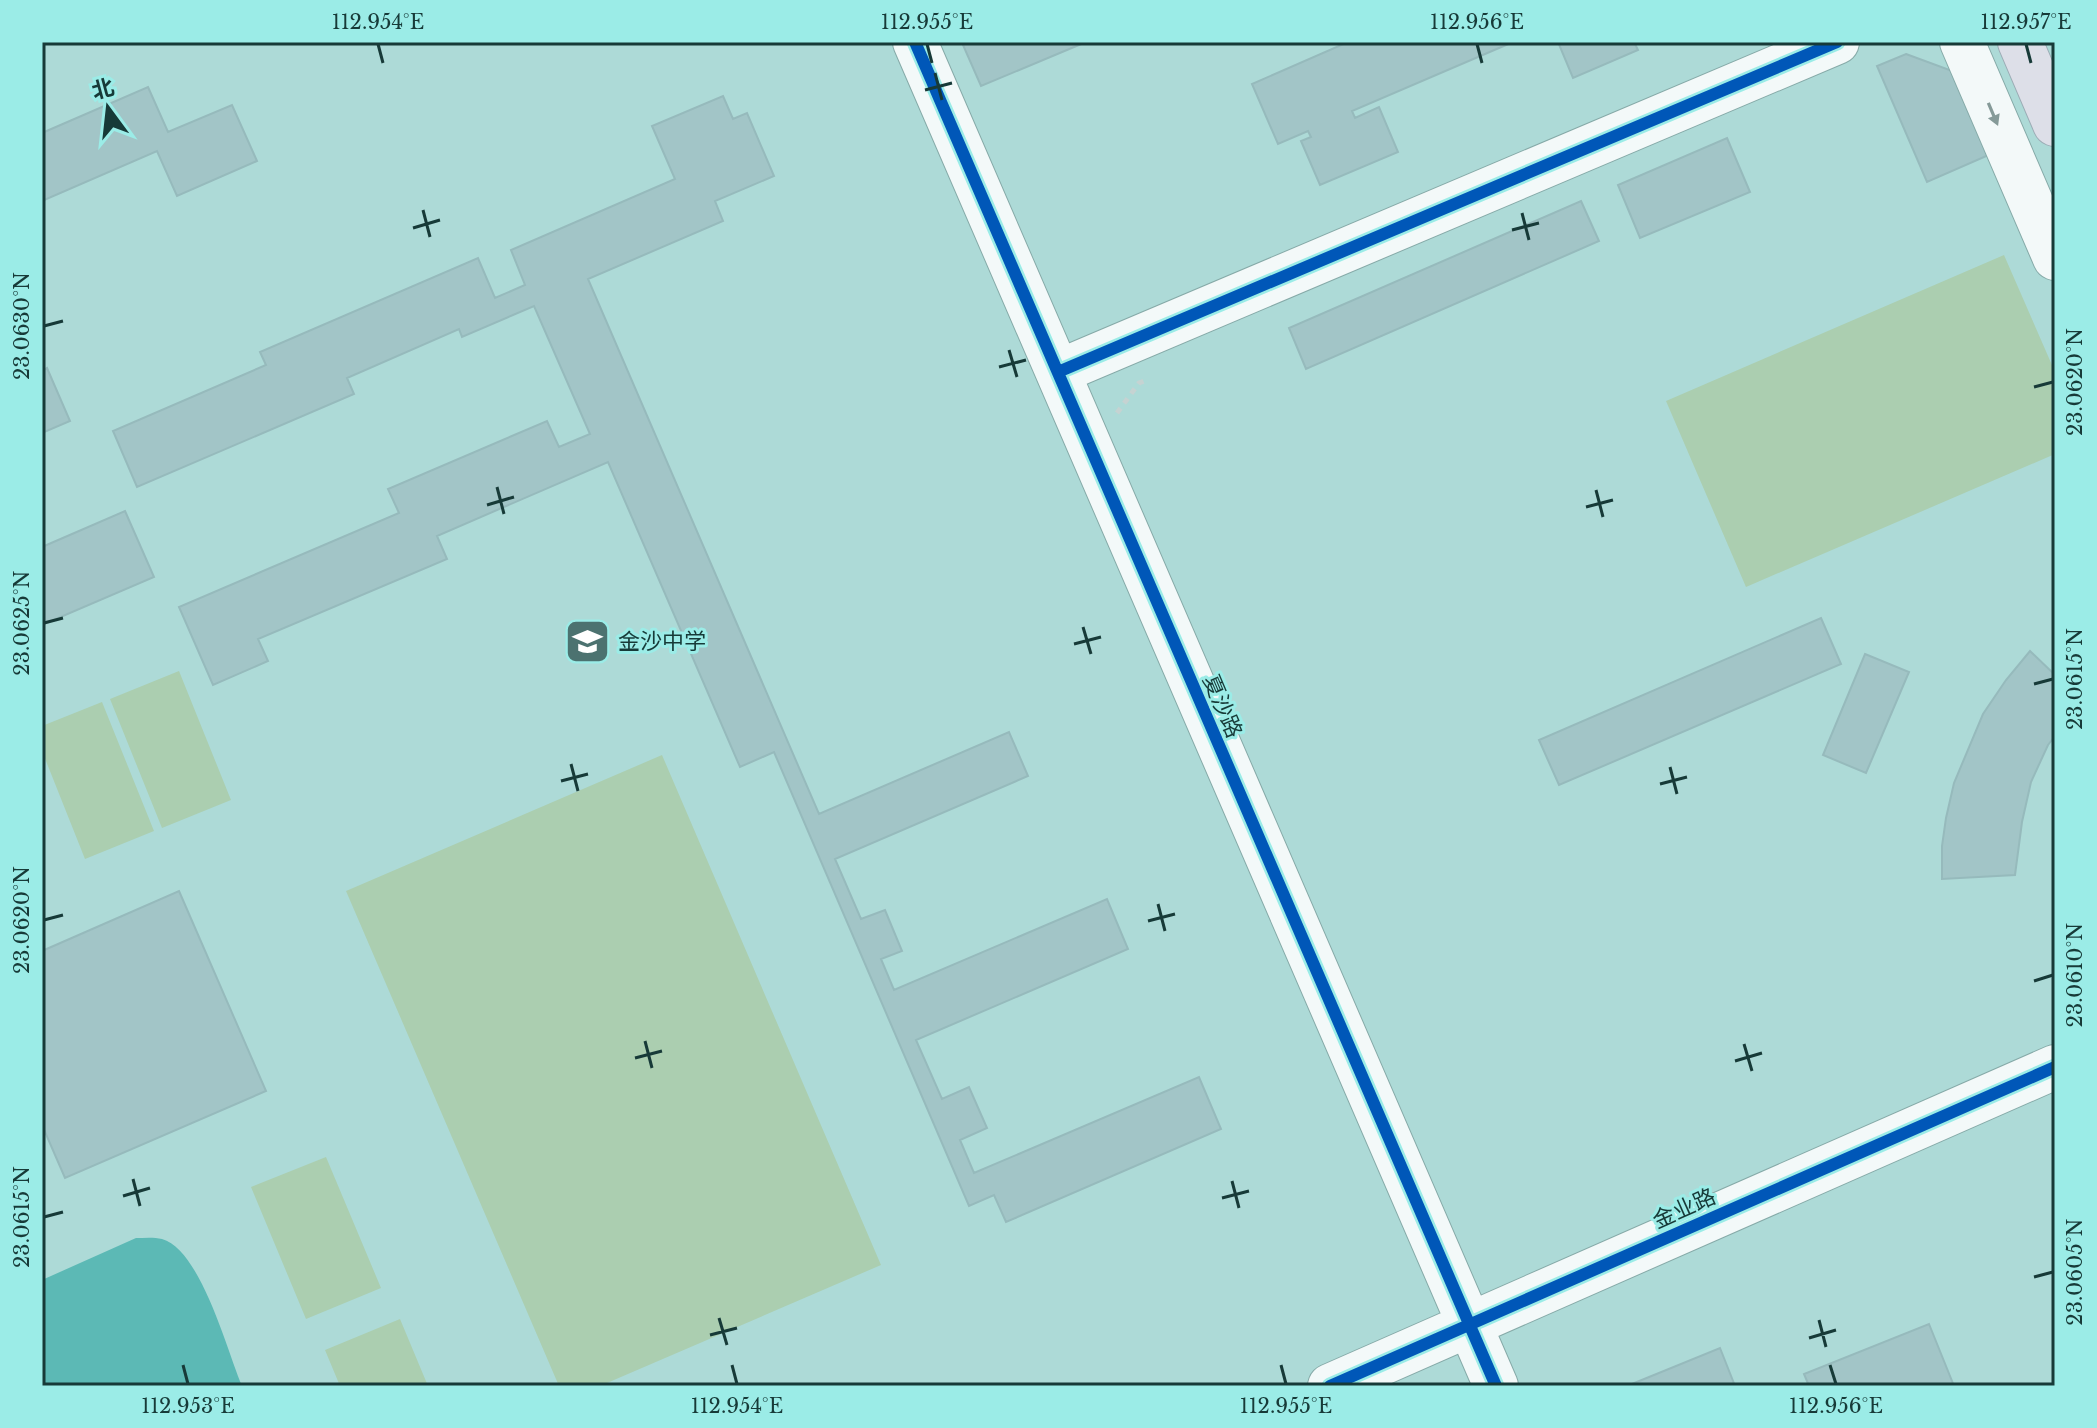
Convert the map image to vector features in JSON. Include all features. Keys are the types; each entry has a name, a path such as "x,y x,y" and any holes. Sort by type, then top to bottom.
{"highway":[{"path":"2020,42 2055,124"}],"street":[{"name":"夏沙路","path":"915,42 1496,1386"},
{"path":"1058,372 1837,42"},
{"path":"1962,42 2055,258"},
{"name":"金业路","path":"1330,1386 2055,1067"}],"path":[{"path":"1112,419 1139,383 1152,378"}],"green space":[{"path":"2004,255 2055,372 2055,454 1746,587 1666,401"},
{"path":"179,671 231,800 162,828 110,699"},
{"path":"102,702 154,831 85,859 42,751 42,726"},
{"path":"662,755 881,1265 600,1386 559,1386 346,891"},
{"path":"326,1157 381,1288 306,1319 251,1187"},
{"path":"400,1319 428,1386 340,1386 325,1350"}],"water":[{"path":"136,1238 162,1239 176,1247 189,1262 211,1304 242,1386 42,1386 42,1280"}],"building":[{"path":"969,42 1086,42 981,86 963,45"},
{"path":"1348,42 1513,42 1352,111 1355,118 1379,107 1398,152 1320,185 1301,141 1311,137 1308,131 1278,144 1252,84"},
{"path":"1558,42 1634,42 1638,50 1573,78"},
{"path":"1906,54 1955,72 1991,154 1927,182 1877,66"},
{"path":"148,87 168,132 232,105 257,161 177,196 157,151 42,201 42,133"},
{"path":"723,96 733,119 747,113 774,176 715,201 723,221 588,279 819,814 1009,732 1028,776 835,859 861,919 885,910 902,951 881,959 894,990 1107,899 1128,949 916,1040 942,1099 969,1087 987,1128 960,1140 974,1173 1199,1077 1221,1129 1006,1222 994,1195 969,1206 774,752 740,767 608,462 437,536 447,559 258,639 268,661 213,685 179,607 399,513 388,489 547,421 559,447 590,434 534,306 462,337 459,329 347,378 354,394 137,487 113,431 266,365 260,352 478,258 495,298 525,285 511,250 675,179 652,126"},
{"path":"1727,138 1750,192 1640,238 1618,185"},
{"path":"1581,201 1599,241 1306,369 1289,328"},
{"path":"47,368 70,421 42,433 42,371"},
{"path":"125,511 154,577 42,625 42,547"},
{"path":"1821,618 1841,664 1559,785 1539,740"},
{"path":"2030,651 2055,675 2055,736 2031,782 2015,875 1942,879 1942,846 1954,783 1983,714"},
{"path":"1865,654 1909,672 1866,773 1823,755"},
{"path":"179,891 266,1091 65,1178 42,1125 42,951"},
{"path":"1929,1324 1954,1386 1809,1386 1804,1374"},
{"path":"1720,1348 1735,1386 1627,1386"}],"cycle path":[{"path":"915,42 1496,1386"},
{"path":"1058,372 1837,42"},
{"path":"1330,1386 2055,1067"}],"place":[{"name":"金沙中学","path":"587,641"}]}
